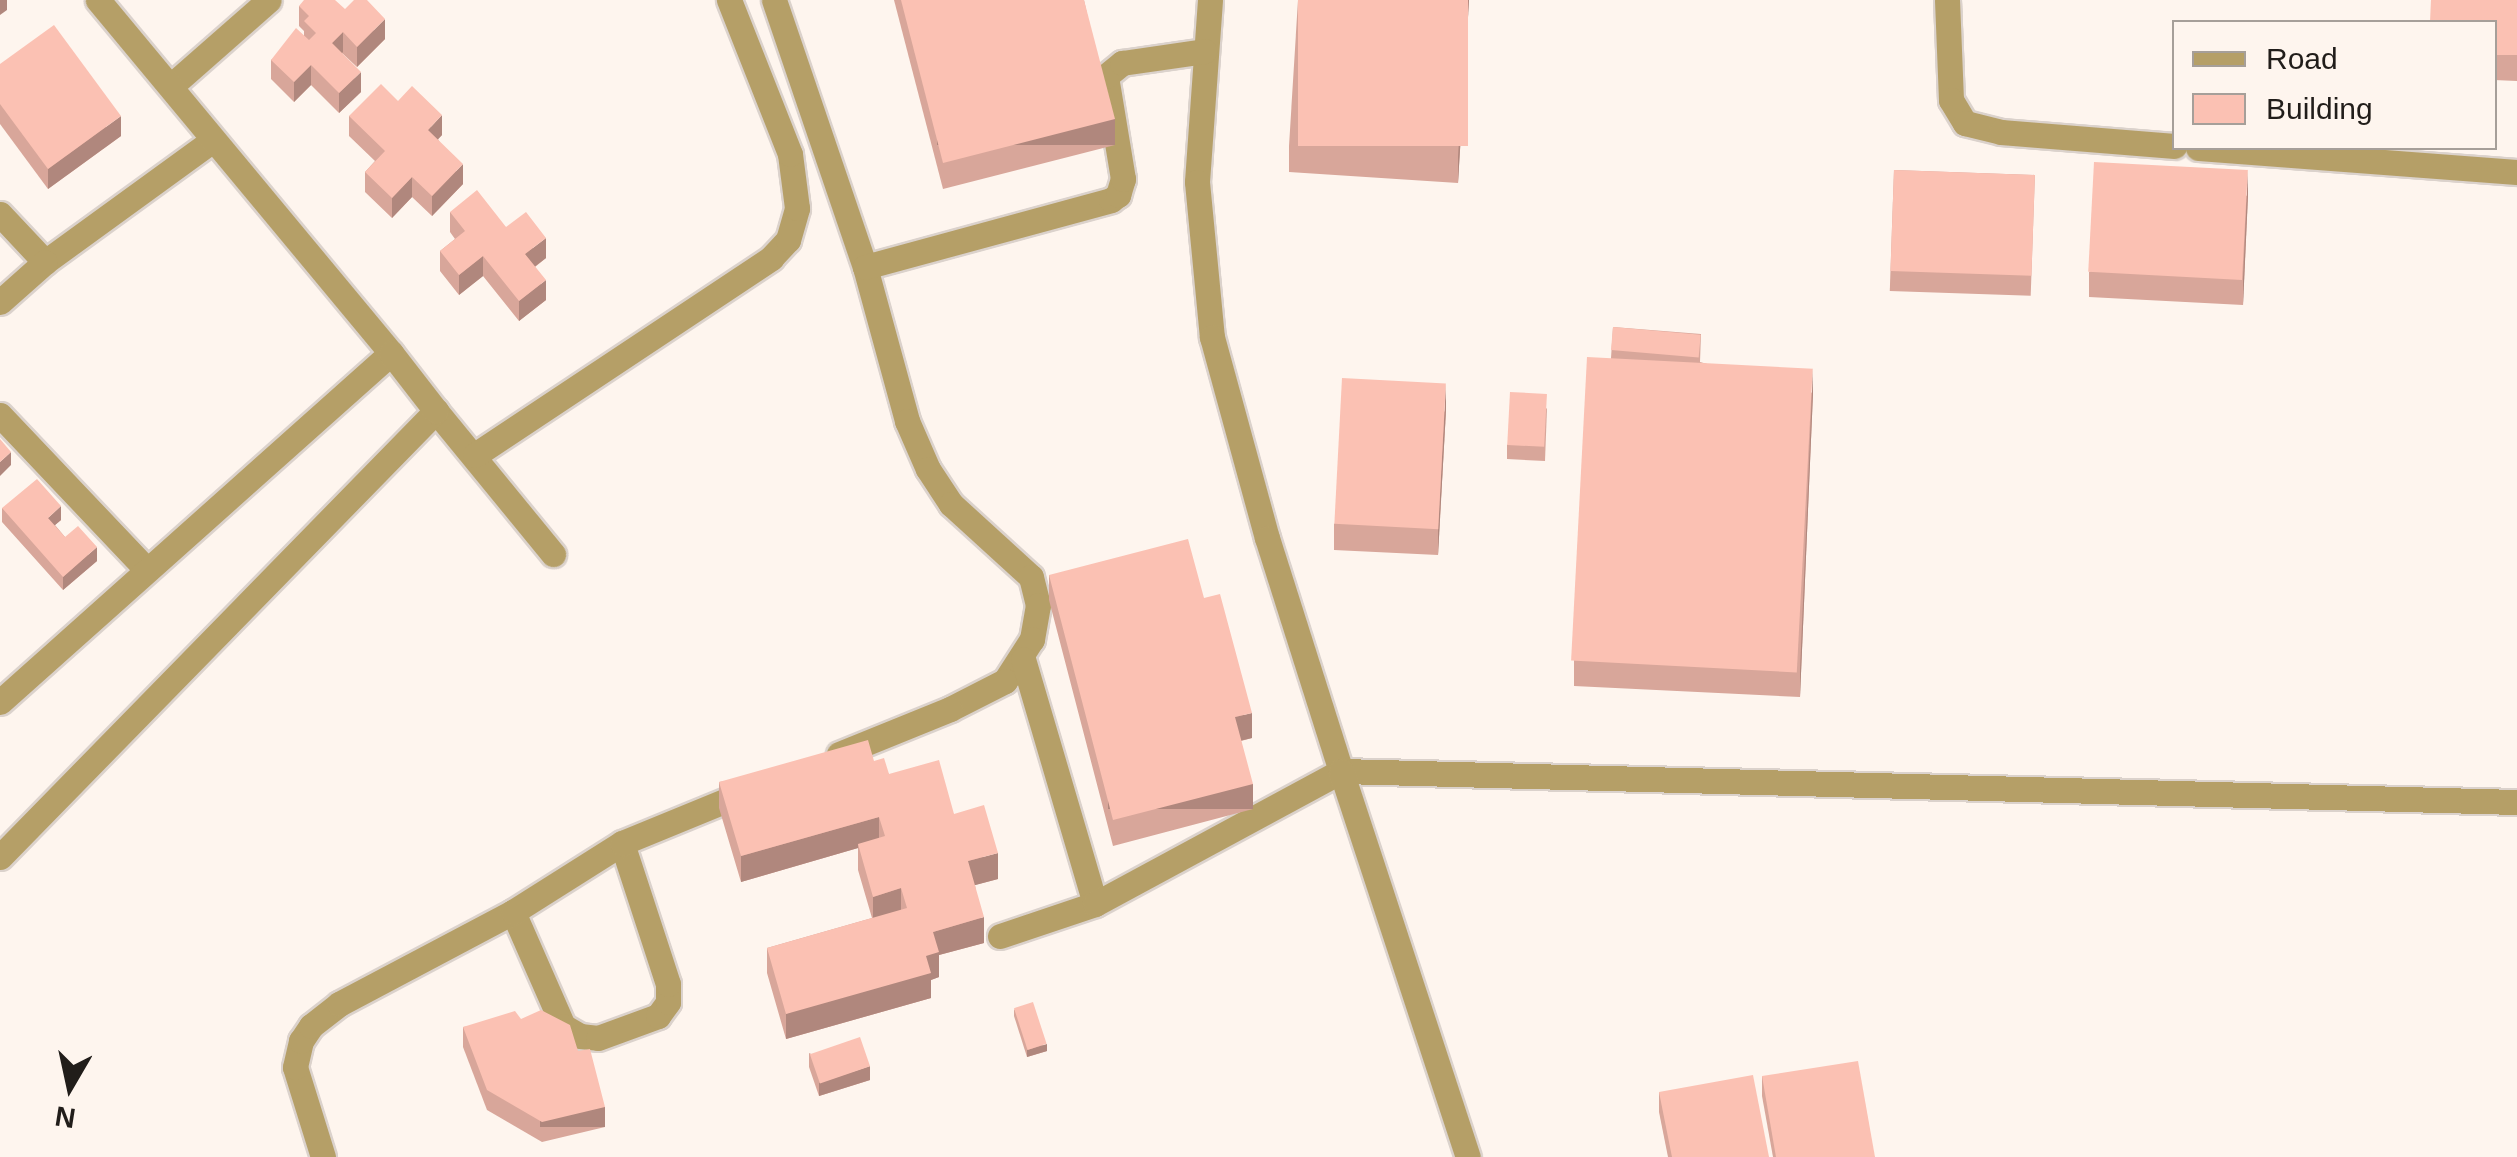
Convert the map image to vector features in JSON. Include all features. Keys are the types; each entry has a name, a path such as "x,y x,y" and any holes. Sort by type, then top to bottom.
{"lane":[{"path":"98,0 476,455 553,554"},
{"path":"171,86 269,0"},
{"path":"476,455 771,258 788,240 797,208 790,154 728,0"},
{"path":"774,0 866,268 907,421 928,469 951,504 1031,576 1038,605 1032,639 1023,659 1005,680 950,709 822,761"},
{"path":"1210,0 1197,182 1212,337 1267,538 1468,1157"},
{"path":"1947,0 1951,100 1965,123 2001,132 2172,146"},
{"path":"866,268 1111,200 1118,195 1123,179 1106,76 1122,63 1204,51"},
{"path":"0,302 45,262 213,140"},
{"path":"2225,150 2517,172"},
{"path":"0,214 45,262"},
{"path":"0,702 392,354"},
{"path":"0,857 436,411"},
{"path":"0,415 146,569"},
{"path":"1023,659 1095,904"},
{"path":"1000,936 1095,904 1341,771 2517,802"},
{"path":"323,1157 295,1067 300,1041 312,1026 339,1004 513,912 622,843 768,783"},
{"path":"513,912 562,1026 580,1036 598,1038 658,1016 668,1002 668,984 622,843"}],"building":[{"path":"304,0 335,0 345,9 354,0 367,0 385,19 357,47 343,32 332,43 361,72 339,93 311,65 294,82 271,60 296,28 309,40 316,33 304,21 309,16 299,6"},
{"path":"901,0 1084,0 1115,119 943,163"},
{"path":"1298,0 1468,0 1468,146 1298,146"},
{"path":"2431,0 2517,0 2517,55 2497,55 2497,20 2430,20"},
{"path":"54,25 121,116 48,169 0,104 0,64"},
{"path":"381,84 398,101 412,86 442,115 428,130 463,164 432,196 412,177 392,198 365,172 385,151 349,116"},
{"path":"2094,162 2248,170 2242,280 2088,272"},
{"path":"1894,170 2035,175 2031,276 1890,271"},
{"path":"477,190 506,227 526,212 546,238 525,254 546,280 519,301 483,256 459,275 440,251 465,231 450,212"},
{"path":"1613,327 1701,335 1699,358 1611,350"},
{"path":"1587,357 1813,369 1797,672 1571,661"},
{"path":"1342,378 1446,383 1438,529 1334,524"},
{"path":"1510,392 1547,394 1544,447 1507,445"},
{"path":"0,439 11,452 0,462"},
{"path":"37,479 61,506 48,518 65,537 78,526 97,547 63,577 2,508"},
{"path":"1188,539 1204,598 1220,594 1252,713 1235,717 1253,784 1113,820 1049,575"},
{"path":"868,740 874,761 884,758 889,774 939,760 954,814 984,805 998,853 968,861 984,917 933,932 939,952 926,956 931,973 786,1014 767,948 907,908 901,888 873,897 858,844 885,836 879,817 741,856 719,782"},
{"path":"1033,1002 1047,1044 1028,1050 1014,1008"},
{"path":"541,1010 570,1025 578,1051 590,1049 605,1107 542,1122 487,1090 463,1027 515,1011 521,1019"},
{"path":"860,1037 870,1066 820,1084 810,1054"},
{"path":"1858,1061 1875,1157 1776,1157 1762,1076"},
{"path":"1753,1075 1769,1157 1672,1157 1659,1092"}]}
